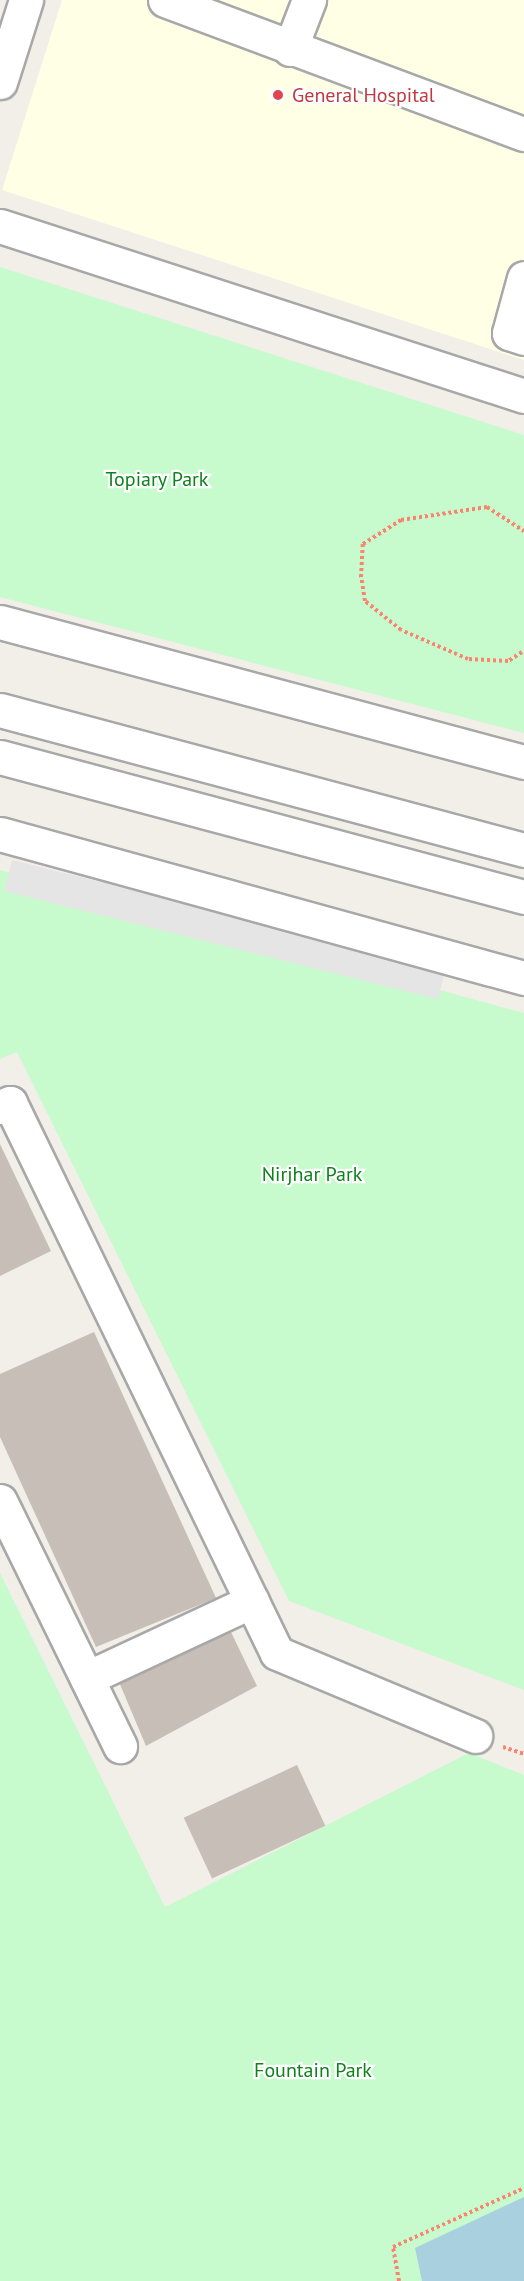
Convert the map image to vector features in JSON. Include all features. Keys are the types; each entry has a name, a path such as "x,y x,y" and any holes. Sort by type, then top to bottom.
{"street":[{"path":"0,82 26,0"},
{"path":"165,0 290,49 524,134"},
{"path":"290,49 309,0"},
{"path":"0,226 524,396"},
{"path":"524,278 509,333 524,338"},
{"path":"0,622 524,762"},
{"path":"0,710 524,850"},
{"path":"0,758 524,897"},
{"path":"0,834 524,978"},
{"path":"0,1107 10,1103 277,1653 474,1736"},
{"path":"0,1501 120,1746"},
{"path":"87,1678 252,1601"}],"path":[{"path":"522,652 508,661 468,658 401,630 365,601 361,577 363,544 401,520 487,507 524,531"},
{"path":"399,2281 393,2247 524,2188"}],"shaded area":[{"name":"General Hospital","path":"62,0 524,0 524,360 2,190"},
{"path":"12,860 446,968 438,999 4,891"}],"green space":[{"name":"Topiary Park","path":"0,267 524,435 524,733 0,597"},
{"name":"Nirjhar Park","path":"0,870 524,1013 524,1690 289,1601 17,1052 0,1059"},
{"name":"Fountain Park","path":"0,1573 165,1907 469,1753 524,1775 524,2281 0,2281"}],"water":[{"path":"524,2197 524,2281 422,2281 415,2248"}],"building":[{"path":"0,1144 51,1251 0,1276"},
{"path":"94,1332 216,1598 96,1647 0,1437 0,1374"},
{"path":"231,1632 257,1686 146,1746 119,1682"},
{"path":"297,1765 325,1826 212,1879 184,1818"}],"place":[{"name":"General Hospital","path":"278,95"}]}
